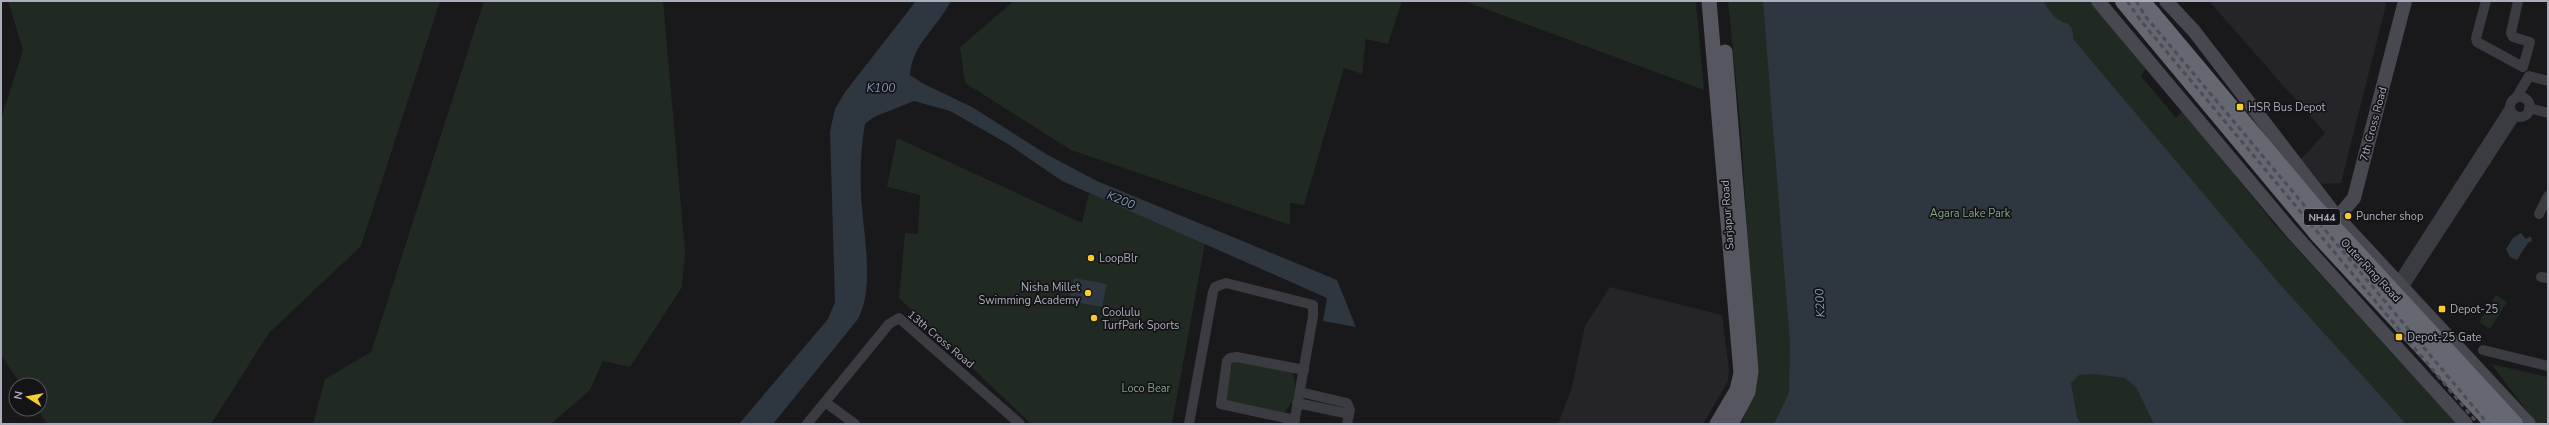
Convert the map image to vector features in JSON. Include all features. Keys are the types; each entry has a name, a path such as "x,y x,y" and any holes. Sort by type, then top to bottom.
{"highway":[{"name":"Outer Ring Road","path":"2124,1 2329,226 2514,424"},
{"name":"Outer Ring Road","path":"2141,1 2494,424"}],"main road":[{"name":"Sarjapur Road","path":"1709,1 1724,97 1751,371 1748,392 1731,424"},
{"name":"Sarjapur Road","path":"1717,424 1737,390 1741,373 1724,97 1720,1"}],"street":[{"path":"2098,1 2292,232 2466,424"},
{"path":"2166,1 2194,31 2329,226 2400,285 2529,424"},
{"name":"7th Cross Road","path":"2329,226 2354,198 2405,1"},
{"path":"2486,1 2476,40 2523,67 2530,42 2513,37 2511,33 2518,1"},
{"path":"2400,285 2513,112 2511,102 2516,98 2530,76 2548,81"},
{"path":"2516,98 2525,99 2529,108"},
{"path":"2513,112 2525,115 2529,108"},
{"path":"2529,108 2548,113"},
{"path":"2539,214 2548,196"},
{"path":"1189,424 1213,292 1220,285 1226,283 1313,305 1313,316 1304,370 1294,422 1221,404 1227,362 1230,358 1237,357 1304,370"},
{"name":"13th Cross Road","path":"807,424 890,324 899,318 1020,424"},
{"path":"2483,350 2548,366"},
{"path":"1300,392 1345,402 1349,407 1347,424"},
{"path":"825,402 855,424"},
{"path":"1297,403 1349,414"}],"shaded area":[{"path":"2209,1 2387,1 2341,183 2321,184 2301,159 2325,133"},
{"path":"1610,287 1722,315 1729,370 1728,381 1703,424 1558,424 1572,387 1585,326"}],"green space":[{"path":"8,1 440,1 361,246 269,333 211,424 47,424 42,417 48,417 48,377 16,377 1,355 1,119 23,50"},
{"path":"484,1 663,1 685,251 682,287 630,367 603,361 590,390 551,424 313,424 325,379 371,352"},
{"path":"1014,1 1402,1 1388,44 1366,39 1362,74 1344,68 1304,205 1290,203 1290,225 1071,150 965,83 960,47"},
{"path":"1464,1 1696,1 1704,90"},
{"name":"Agara Lake Park","path":"1728,1 2096,1 2148,66 2141,76 2176,118 2183,111 2275,225 2457,424 1741,424 1752,397 1756,371 1741,133"},
{"name":"Loco Bear","path":"897,138 1082,223 1089,193 1205,243 1172,424 1031,424 899,298 905,233 918,234 920,195 887,187"},
{"path":"2496,295 2507,302 2490,329 2479,322"},
{"path":"1233,361 1292,372 1295,384 1294,395 1290,405 1282,415 1225,403"},
{"path":"2491,364 2548,377 2548,424 2537,424"}],"water":[{"name":"K100","path":"916,1 951,1 915,54 910,75 924,84 972,107 1046,154 1097,181 1337,280 1356,327 1323,321 1327,298 1062,181 1008,144 950,111 914,101 874,117 865,124 862,150 861,183 867,274 863,305 858,319 773,424 739,424 828,319 835,302 830,131 835,109 845,92"},
{"name":"Agara Lake Park","path":"1763,1 2043,1 2058,20 2068,24 2072,28 2073,39 2278,282 2406,424 2154,424 2136,387 2125,378 2094,374 2079,375 2071,383 2077,417 2081,424 1774,424 1789,393 1790,344"},
{"path":"2521,233 2526,239 2531,236 2532,241 2528,243 2517,260 2510,257 2506,249 2513,238"},
{"name":"Nisha Millet Swimming Academy","path":"1074,278 1107,284 1102,307 1069,301"}],"railway":[{"path":"2127,1 2141,21 2478,424"},
{"path":"2136,1 2146,17 2488,424"}],"place":[{"name":"HSR Bus Depot","path":"2240,107"},
{"name":"Puncher shop","path":"2348,216"},
{"name":"LoopBlr","path":"1091,258"},
{"name":"Nisha Millet Swimming Academy","path":"1088,293"},
{"name":"Depot-25","path":"2442,309"},
{"name":"Coolulu TurfPark Sports","path":"1094,318"},
{"name":"Depot-25 Gate","path":"2399,337"}],"water label":[{"name":"K200","path":"1121,200"},
{"name":"K200","path":"1820,303"}]}
